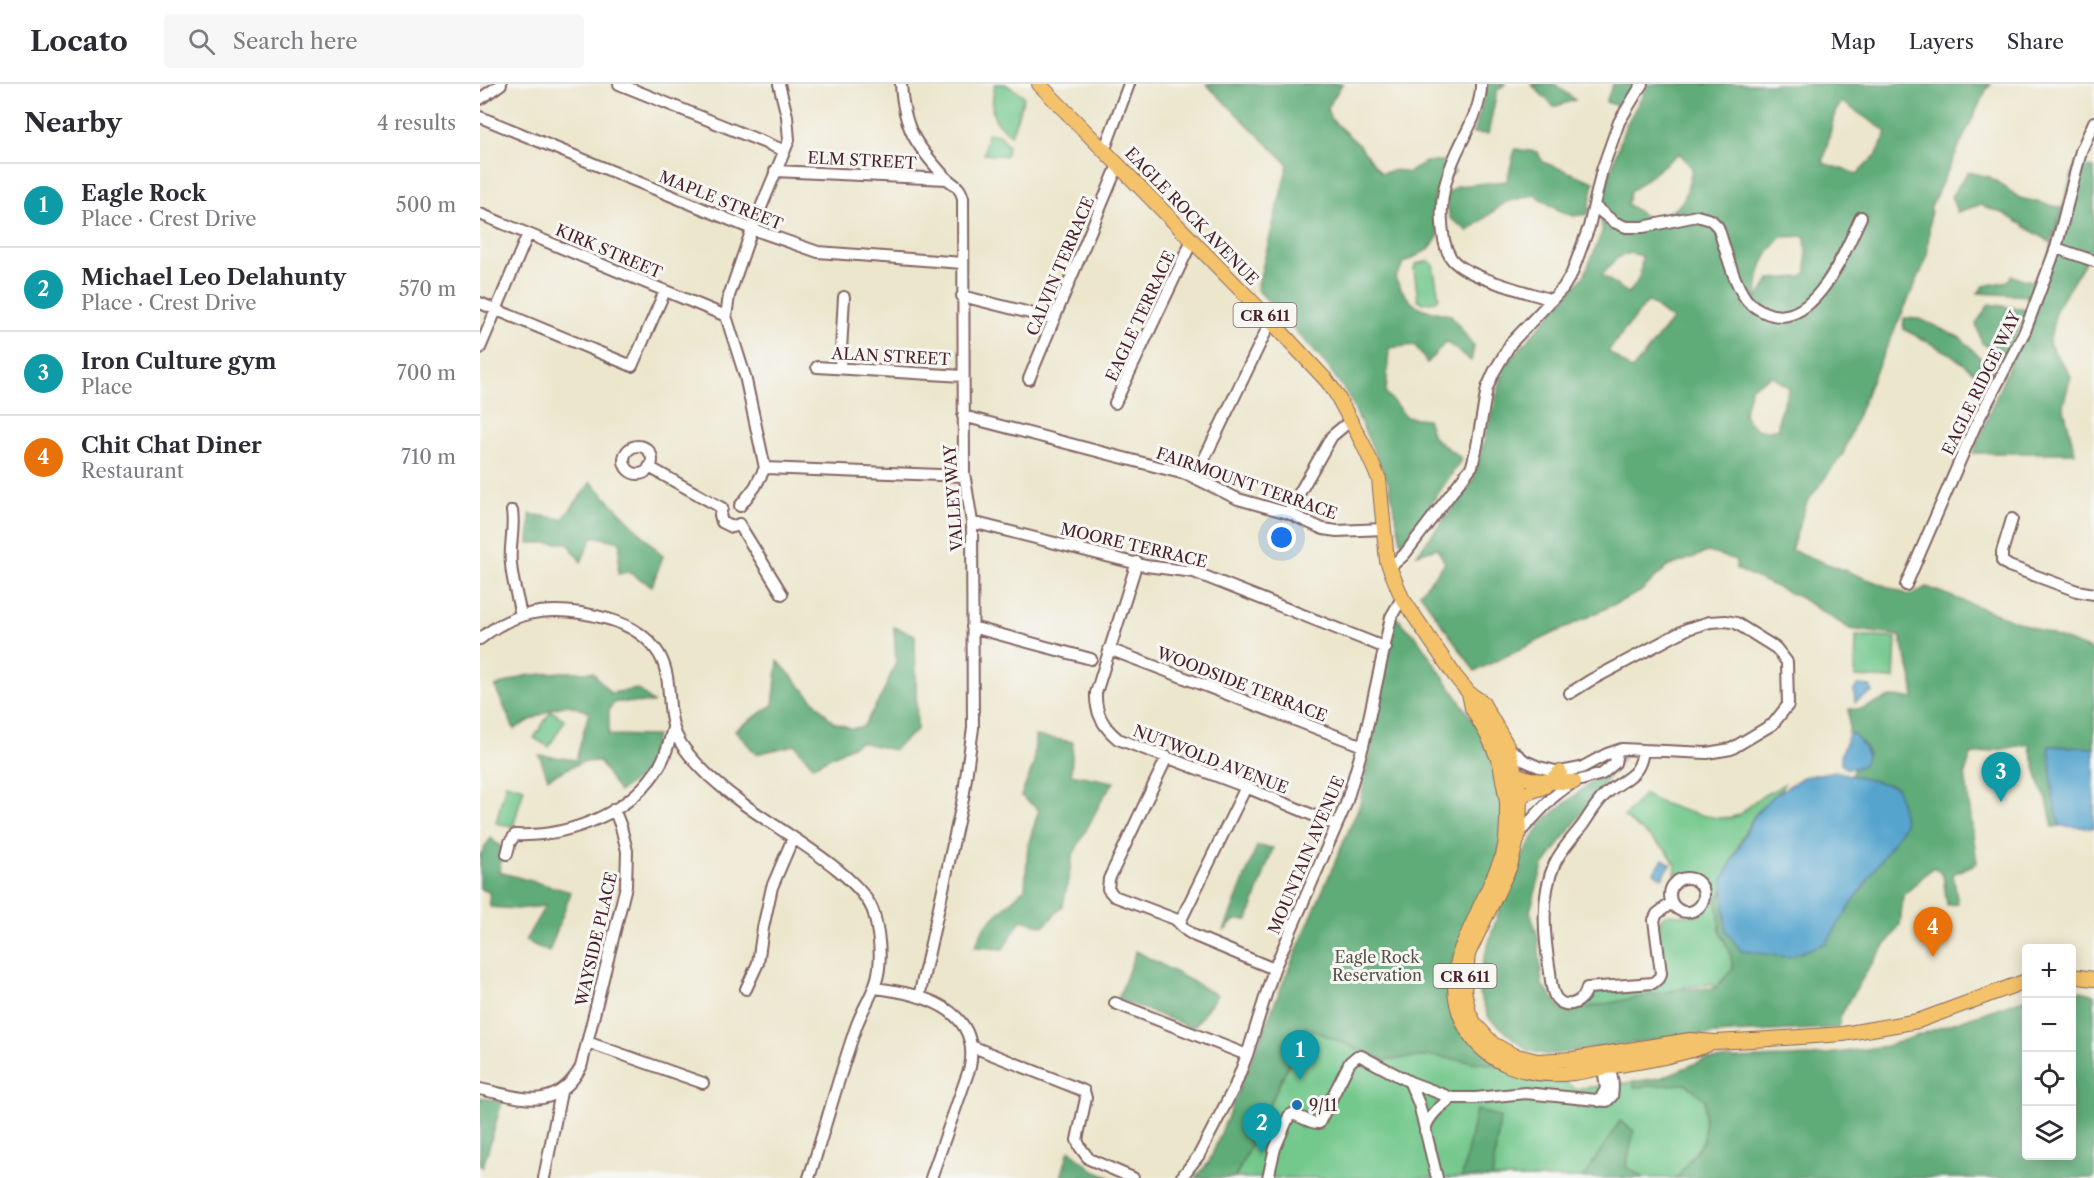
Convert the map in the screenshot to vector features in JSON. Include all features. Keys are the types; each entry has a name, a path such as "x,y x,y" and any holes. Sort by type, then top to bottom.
{"main road":[{"name":"EAGLE ROCK AVENUE","path":"1039,84 1327,381 1362,442 1379,479 1389,568 1402,598 1469,693 1482,702 1508,747 1520,798 1519,833 1510,866 1468,954 1464,990 1469,1012 1475,1024 1493,1044 1514,1055 1537,1060 1611,1060 1647,1053 1656,1046 1690,1041 1803,1038 1871,1030 1918,1021 2022,982"},
{"name":"EAGLE ROCK AVENUE","path":"1469,693 1472,708 1495,750 1504,778 1507,802 1506,840 1500,863 1461,949 1456,966 1455,998 1460,1014 1476,1042 1505,1065 1542,1073 1572,1073 1605,1060 1654,1059 1715,1042"},
{"path":"1474,712 1486,721 1495,735 1507,764 1516,775 1549,782 1577,781"},
{"path":"1506,840 1512,828 1520,798 1544,787 1560,772"},
{"path":"2076,977 2094,979"}],"street":[{"path":"480,99 501,84"},
{"name":"ELM STREET","path":"619,84 783,150"},
{"path":"740,506 755,487 765,468 746,376 726,316 729,296 752,230 789,140 789,128 779,84"},
{"name":"VALLEY WAY","path":"901,84 905,120 909,129 921,148 947,179 960,188 963,198 964,476 972,522 973,728 963,800 920,997"},
{"path":"1104,150 1129,84"},
{"path":"1481,84 1481,94 1470,124 1447,174 1442,196 1444,243 1452,260 1470,273 1552,300"},
{"path":"1389,568 1407,551 1472,466 1478,446 1487,388 1494,372 1511,343 1563,288 1572,273 1589,227 1602,170 1621,117 1642,84"},
{"name":"MAPLE STREET","path":"480,117 752,230 818,252 963,263"},
{"name":"EAGLE RIDGE WAY","path":"1906,585 1976,426 2025,331 2056,248 2081,151 2094,122"},
{"name":"CALVIN TERRACE","path":"1029,379 1118,165"},
{"name":"ELM STREET","path":"775,171 947,179"},
{"path":"1594,207 1614,222 1626,227 1642,227 1697,216 1711,220 1718,227 1739,289 1748,302 1773,316 1784,316 1807,306 1817,297 1840,261 1861,216"},
{"name":"KIRK STREET","path":"480,214 726,316"},
{"path":"480,348 528,234"},
{"name":"EAGLE TERRACE","path":"1115,403 1192,241"},
{"path":"2056,248 2094,261"},
{"path":"480,303 632,366 665,291"},
{"path":"962,296 1054,319"},
{"path":"840,368 844,297"},
{"path":"1195,478 1271,321"},
{"name":"ALAN STREET","path":"817,367 963,376"},
{"name":"FAIRMOUNT TERRACE","path":"963,416 1195,478 1238,499 1288,513 1306,522 1338,531 1384,529"},
{"path":"1288,513 1332,436 1350,421"},
{"path":"649,467 722,508"},
{"path":"765,468 964,476"},
{"path":"733,502 740,506 744,517 739,524 732,527 725,525 720,515 722,508 733,502"},
{"path":"512,511 514,523 511,564 521,616"},
{"path":"2012,519 2002,552 2002,561 2008,566 2078,591 2094,594"},
{"name":"MOORE TERRACE","path":"972,522 1146,566 1194,572 1386,648"},
{"path":"739,524 782,594"},
{"name":"NUTWOLD AVENUE","path":"1137,562 1096,693 1096,708 1099,717 1110,733 1118,739 1246,787 1336,825"},
{"name":"MOUNTAIN AVENUE","path":"1181,1178 1199,1155 1235,1086 1274,969 1356,777 1391,617 1402,598"},
{"path":"480,639 494,629 521,616 556,610 582,612 618,622 639,632 655,649 666,670 674,728 678,738 708,774 737,800 837,869 857,886 869,901 874,914 878,940 879,967 874,988 856,1026 809,1178"},
{"path":"1508,747 1525,761 1539,768 1560,772 1581,768 1622,749 1707,753 1731,749 1773,724 1788,705 1787,662 1776,648 1736,623 1710,622 1682,631 1570,693"},
{"path":"972,627 1091,659"},
{"name":"WOODSIDE TERRACE","path":"1109,649 1364,746"},
{"path":"507,854 510,842 515,835 532,836 566,831 589,824 614,809 646,783 667,751 674,728"},
{"path":"1643,750 1637,771 1606,794 1556,861 1552,870 1545,899 1548,962 1555,996 1563,1003 1574,1004 1582,999 1587,988 1653,983 1658,979 1661,973 1654,920 1657,914 1671,903"},
{"path":"1519,833 1552,798 1600,768 1617,752"},
{"path":"1167,757 1107,884 1108,890 1114,896 1167,915 1180,922 1187,931 1195,936 1274,969"},
{"path":"1180,922 1246,787"},
{"name":"WAYSIDE PLACE","path":"561,1092 572,1083 581,1067 626,886 627,851 614,809"},
{"path":"746,989 758,963 772,887 793,838"},
{"path":"874,988 920,997 945,1007 958,1018 967,1033 971,1046 968,1073 932,1178"},
{"path":"1115,1003 1247,1055"},
{"path":"587,1042 703,1083"},
{"path":"971,1046 1084,1091 1086,1098 1077,1140 1083,1153 1089,1159 1133,1178"},
{"path":"1268,1178 1275,1148 1289,1116 1298,1115 1316,1124 1322,1120 1353,1058 1361,1056 1410,1083 1452,1098 1476,1098 1525,1092 1607,1101 1612,1096 1613,1078 1605,1060"},
{"path":"1410,1083 1416,1094 1437,1178"},
{"path":"480,1089 531,1099 545,1098 561,1092"},
{"path":"544,1178 561,1092"},
{"path":"1425,1132 1425,1127 1432,1114 1452,1098"}],"green space":[{"path":"995,84 1005,84 1023,95 1024,98 1011,135 998,124 993,113"},
{"path":"1206,84 1342,84 1327,109 1331,119 1358,144 1381,173 1397,170 1408,173 1425,162 1444,161 1455,172 1440,188 1434,201 1438,237 1429,249 1404,263 1395,278 1406,296 1417,306 1451,315 1474,347 1471,361 1446,342 1427,363 1415,345 1389,348 1386,393 1406,417 1427,419 1433,437 1462,459 1402,546 1389,484 1348,395 1326,364 1257,289 1288,164"},
{"path":"1484,84 1505,84 1497,91 1488,134 1473,133 1484,99"},
{"path":"1531,84 1555,84 1575,100 1554,107"},
{"path":"1613,84 1637,84 1625,108 1606,102"},
{"path":"1649,84 1991,84 1986,90 1931,206 1927,258 1869,386 1843,454 1807,502 1791,550 1909,595 1927,587 2094,651 2094,748 2050,746 2053,797 2060,826 2053,827 2047,799 2041,789 2029,744 1971,755 1965,773 1977,863 1953,874 1958,904 1947,905 1943,875 1933,867 1903,896 1900,925 1868,969 1841,1015 1838,1028 1669,1038 1547,1055 1527,1050 1489,1018 1479,993 1479,975 1507,883 1543,821 1625,755 1543,866 1530,911 1538,938 1542,985 1565,1012 1681,989 1715,988 1733,969 1730,952 1721,934 1717,900 1724,889 1726,931 1897,787 1852,776 1853,769 1859,766 1868,754 1865,746 1853,734 1849,734 1849,709 1861,709 1890,697 1914,698 1911,675 1900,636 1850,629 1799,597 1736,569 1736,560 1708,552 1667,567 1640,592 1475,671 1420,593 1445,563 1437,548 1417,554 1472,483 1505,366 1584,276 1602,232 1600,205 1625,127","holes":["1842,102 1887,132 1877,154 1857,174 1823,163 1835,112","1679,153 1692,168 1685,196 1682,202 1671,211 1652,221 1627,204 1630,192","1805,236 1807,272 1801,277 1770,279 1757,299 1762,265 1782,237","1630,253 1642,256 1639,276 1628,293 1602,275 1617,258","1648,301 1672,320 1632,370 1608,351","1772,376 1789,388 1779,415 1778,428 1758,429 1744,415 1751,387"]},
{"path":"987,133 1000,135 1008,146 1006,156 984,154"},
{"path":"1515,149 1537,152 1543,162 1594,182 1588,214 1573,216 1534,195 1506,202 1468,231 1450,218 1445,196 1457,186 1507,181"},
{"path":"2075,164 2094,168 2094,247 2056,310 2049,344 2071,376 2063,405 2075,453 1973,453 2036,300"},
{"path":"1968,172 1990,177 2020,198 2062,208 2050,242 2005,214 1980,205 1957,212 1951,196"},
{"path":"1429,261 1433,264 1439,298 1436,301 1423,303 1418,300 1414,268 1416,264"},
{"path":"2011,276 2036,282 2030,296 1978,293 1984,286 2008,281"},
{"path":"1989,304 2028,310 2005,359 1982,343 1976,324"},
{"path":"1904,318 1920,319 1961,338 1993,371 1978,393 1974,372 1949,353 1903,329"},
{"path":"591,482 663,556 652,586 628,572 618,574 620,542 593,536 581,562 568,543 529,543 530,514 563,519"},
{"name":"Eagle Rock Reservation","path":"1394,615 1417,638 1491,747 1503,806 1500,849 1457,1020 1522,1069 1432,1056 1383,1060 1306,1027 1235,1178 1195,1178 1209,1162 1360,804"},
{"path":"894,627 915,635 917,730 893,750 860,742 813,766 795,745 756,754 735,730 773,705 778,661 833,722 851,728 863,727 883,693 896,662"},
{"path":"1856,636 1896,638 1894,679 1855,677"},
{"path":"561,672 593,672 610,693 638,689 653,703 615,702 609,709 609,735 656,736 647,771 619,792 599,761 582,762 548,778 539,755 576,760 589,712 568,705 552,709 514,729 495,687 524,676"},
{"path":"551,711 565,720 549,747 534,738"},
{"path":"1035,736 1073,742 1071,774 1114,782 1104,796 1073,855 1063,906 1044,926 1021,920 1003,949 975,947 984,927 1025,888 1028,845 1039,810 1021,796 1034,764"},
{"path":"506,783 524,788 513,827 496,823"},
{"path":"1784,784 1752,819 1723,880 1724,889 1717,900 1721,934 1730,952 1733,969 1715,988 1712,984 1685,987 1565,1012 1566,1007 1590,993 1661,979 1658,940 1661,919 1668,914 1690,916 1700,914 1708,903 1710,893 1706,880 1695,875 1675,874 1676,865 1667,851 1624,817 1644,794 1690,812 1705,816 1729,817 1740,814 1756,800"},
{"path":"491,838 503,849 499,872 571,892 549,952 525,941 545,906 516,909 490,907 489,892 480,889 480,855"},
{"path":"1257,846 1273,848 1248,920 1235,920 1224,931"},
{"path":"1136,951 1217,995 1193,1028 1118,999"},
{"path":"2076,991 2094,994 2094,1178 1677,1178 1704,1140 1705,1099 1686,1084 1634,1087 1633,1082 1660,1078 1704,1060 1813,1056 1887,1046 2022,999 2022,1160 2076,1160"},
{"path":"1306,1027 1383,1060 1432,1056 1522,1069 1559,1078 1575,1089 1633,1082 1635,1087 1686,1084 1705,1099 1704,1140 1677,1178 1644,1178 1626,1167 1634,1131 1620,1121 1583,1178 1492,1178 1500,1118 1477,1110 1462,1178 1235,1178"},
{"path":"480,1097 502,1102 483,1167 480,1165"},
{"path":"1476,1110 1500,1117 1492,1178 1462,1178"},
{"path":"1620,1121 1634,1131 1626,1167 1644,1178 1583,1178"},
{"path":"1069,1150 1096,1172 1112,1178 1061,1178"}],"water":[{"path":"1858,685 1870,686 1873,692 1855,702 1854,690"},
{"path":"1849,734 1853,734 1859,740 1867,758 1865,763 1854,768 1845,768 1841,764 1841,756"},
{"path":"2049,746 2094,748 2094,828 2060,826 2053,797"},
{"path":"1835,771 1897,787 1905,824 1826,943 1788,957 1741,951 1726,931 1723,880 1753,818 1769,799 1803,777"},
{"path":"1663,859 1671,864 1662,878 1654,872"}],"place":[{"name":"Iron Culture gym","path":"2001,802"},
{"name":"Chit Chat Diner","path":"1933,957"},
{"name":"Eagle Rock","path":"1300,1080"},
{"name":"9/11","path":"1297,1105"},
{"name":"Michael Leo Delahunty","path":"1262,1153"}]}
